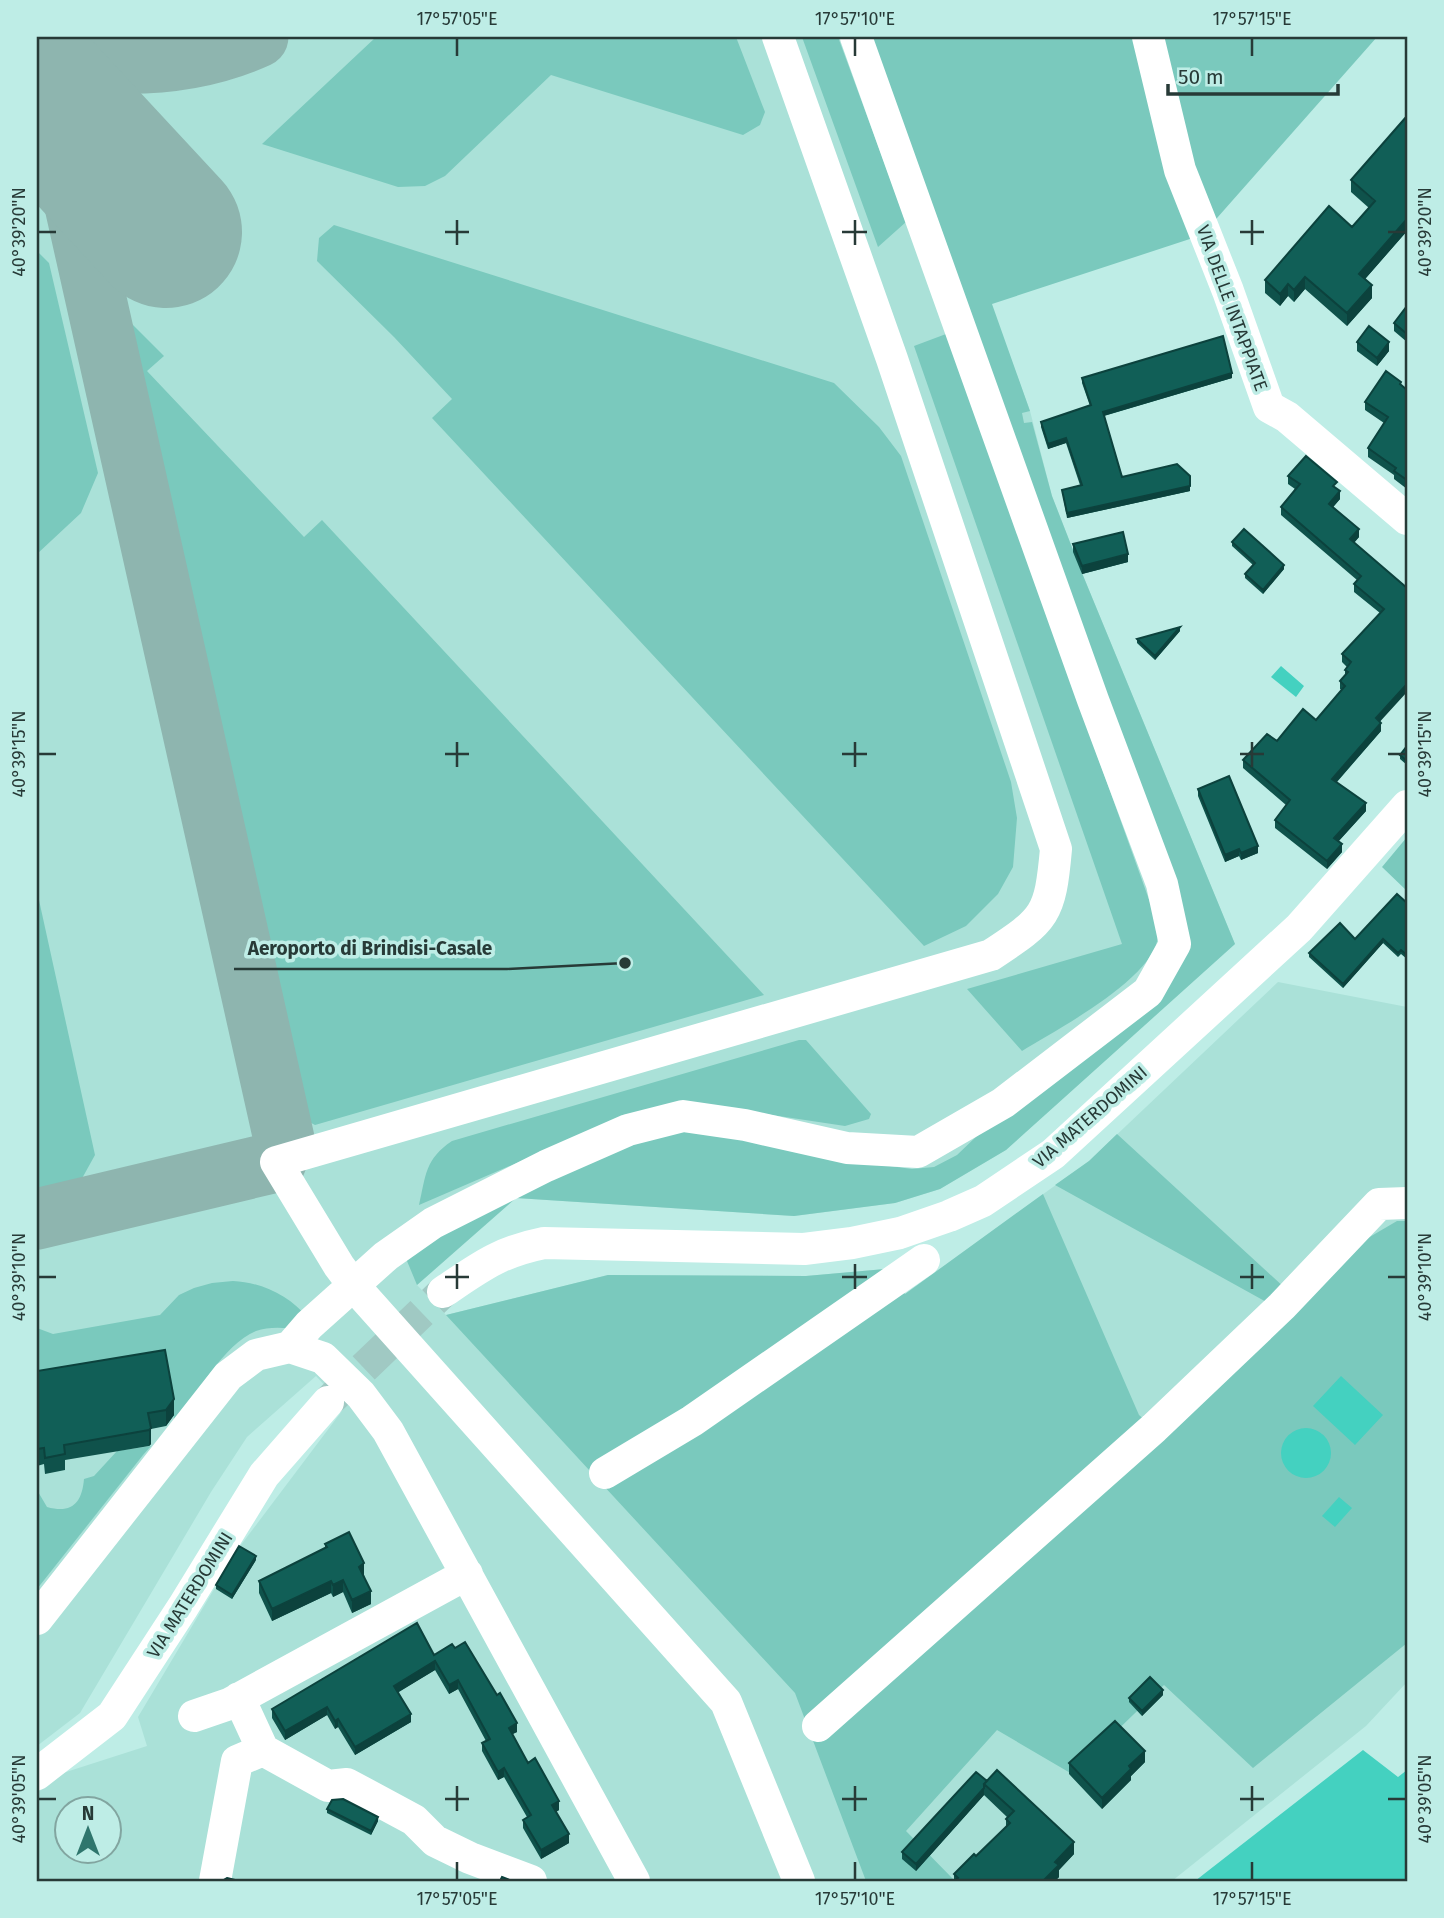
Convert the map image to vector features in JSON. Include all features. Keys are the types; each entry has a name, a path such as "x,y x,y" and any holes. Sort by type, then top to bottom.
{"street":[{"path":"778,37 892,359 1056,849 1052,889 1046,910 1029,930 991,956 276,1162 354,1286 726,1702 799,1881"},
{"path":"290,1347 309,1325 386,1256 433,1223 546,1166 628,1130 683,1116 746,1125 846,1148 918,1152 1003,1103 1148,992 1175,944 1161,884 856,37"},
{"name":"VIA DELLE INTAPPIATE","path":"1148,37 1180,170 1228,291 1269,407 1287,417 1407,519"},
{"name":"VIA MATERDOMINI","path":"443,1292 488,1261 516,1248 544,1243 804,1249 900,1233 984,1200 1053,1154 1299,928 1407,806"},
{"path":"818,1726 1154,1428 1282,1306 1379,1204 1407,1203"},
{"path":"606,1473 692,1421 924,1260"},
{"path":"37,1619 228,1376 256,1355 290,1347 323,1358 368,1404 388,1431 634,1881"},
{"name":"VIA MATERDOMINI","path":"37,1774 112,1716 264,1475 328,1402"},
{"path":"194,1716 239,1698 467,1573"},
{"path":"239,1698 263,1750 328,1786 347,1784 414,1820 435,1841 470,1858 531,1881"},
{"path":"215,1881 237,1761 263,1750"}],"shaded area":[{"path":"37,37 893,37 1030,411 1052,496 1235,944 1006,1150 940,1189 895,1203 794,1216 516,1198 417,1285 446,1315 608,1275 806,1276 885,1269 905,1294 1089,1161 1278,982 1407,1007 1407,1682 1366,1726 1172,1881 37,1881 37,1793 63,1773 147,1746 138,1717 238,1549 345,1407 316,1376 247,1437 211,1492 80,1713 37,1746"},
{"path":"376,37 736,37 765,112 760,125 743,135 551,75 445,176 425,186 398,187 262,144"},
{"path":"802,37 838,37 906,222 878,247"},
{"path":"864,37 1377,37 1202,235 992,304 1030,411 1022,413 1024,423 1032,422 1052,496 1235,944 1006,1150 940,1189 895,1203 794,1216 516,1198 417,1285 407,1261 408,1245 637,1137 688,1128 853,1161 912,1169 934,1167 957,1155 1000,1114 1179,958"},
{"path":"334,225 834,383 879,427 901,456 1011,782 1017,818 1013,867 998,894 966,926 924,946 432,418 452,399 317,261 319,238"},
{"path":"37,251 49,263 98,473 81,513 37,554"},
{"path":"130,322 164,356 147,371 304,537 322,520 764,995 315,1125 298,1116 128,358 127,331"},
{"path":"946,334 1152,908 1158,932 1153,951 1141,968 1123,985 1080,1016 1022,1051 967,989 1122,944 914,346"},
{"path":"1281,666 1304,686 1296,697 1271,677"},
{"path":"1407,837 1407,891 1382,867"},
{"path":"37,891 95,1155 80,1182 37,1190"},
{"path":"806,1040 871,1114 869,1119 845,1126 700,1104 619,1119 419,1205 428,1168 436,1154 452,1141"},
{"path":"1117,1134 1286,1289 1270,1304 1055,1185 1089,1161"},
{"path":"1043,1194 1139,1415 1160,1433 1356,1245 1397,1221 1407,1221 1407,1643 1253,1768 1164,1685 1072,1774 997,1730 906,1831 955,1881 866,1881 795,1693 446,1315 608,1275 806,1276 885,1269 905,1294"},
{"path":"233,1281 264,1287 293,1303 308,1318 299,1329 266,1328 256,1331 232,1347 175,1424 168,1384 37,1387 37,1328 53,1334 160,1315 179,1295 194,1288"},
{"path":"1341,1376 1383,1415 1355,1445 1313,1406"},
{"path":"1306,1428 1323,1436 1331,1453 1323,1470 1306,1478 1289,1470 1281,1453 1289,1436"},
{"path":"151,1446 37,1589 37,1490 47,1507 69,1508 78,1500 84,1479 94,1476 117,1451"},
{"path":"1339,1497 1352,1508 1335,1527 1322,1516"},
{"path":"1363,1750 1398,1777 1407,1770 1407,1881 1195,1881"}],"building":[{"path":"1407,116 1407,219 1359,274 1372,285 1347,313 1305,277 1294,290 1288,284 1280,294 1265,280 1329,206 1352,227 1375,201 1351,180"},
{"path":"1407,306 1407,334 1394,323"},
{"path":"1369,326 1389,342 1377,358 1357,342"},
{"path":"1223,336 1232,373 1103,412 1122,477 1177,464 1190,476 1190,486 1067,513 1062,490 1082,485 1066,438 1048,444 1041,422 1091,405 1082,378"},
{"path":"1386,371 1407,390 1407,480 1394,471 1396,468 1368,448 1388,417 1365,402"},
{"path":"1306,456 1337,482 1333,486 1340,491 1329,504 1359,529 1350,539 1407,588 1407,684 1376,718 1381,723 1332,779 1366,803 1334,838 1342,844 1327,861 1275,820 1290,800 1243,760 1267,734 1277,741 1303,709 1316,720 1345,686 1340,681 1348,672 1345,670 1351,662 1342,654 1384,609 1354,584 1361,576 1281,507 1300,484 1288,476"},
{"path":"1244,529 1284,565 1263,590 1245,574 1255,563 1232,542"},
{"path":"1123,532 1128,554 1082,566 1073,544"},
{"path":"1180,627 1155,656 1137,639"},
{"path":"1407,746 1407,761 1400,755"},
{"path":"1229,776 1258,846 1241,853 1239,849 1225,855 1198,789"},
{"path":"1397,894 1407,903 1407,955 1401,950 1398,953 1383,939 1343,984 1309,953 1340,923 1355,939"},
{"path":"165,1350 174,1399 166,1410 148,1413 151,1428 149,1430 64,1445 65,1454 45,1458 44,1448 37,1449 37,1371"},
{"path":"349,1532 364,1563 359,1567 371,1591 352,1600 343,1580 333,1585 331,1581 272,1609 259,1581 327,1547 325,1544"},
{"path":"239,1546 256,1556 232,1595 216,1585"},
{"path":"417,1623 434,1655 452,1644 455,1648 465,1642 517,1723 509,1728 528,1763 535,1758 559,1801 552,1805 569,1834 541,1850 523,1820 531,1815 504,1768 498,1772 482,1743 490,1739 458,1680 449,1685 435,1661 394,1686 411,1714 355,1747 338,1719 335,1721 327,1707 285,1731 272,1709"},
{"path":"1150,1677 1163,1690 1142,1711 1129,1698"},
{"path":"1115,1721 1145,1751 1102,1798 1069,1763"},
{"path":"997,1770 1074,1842 1055,1862 1059,1865 1043,1881 954,1881 958,1878 954,1874 1010,1823 1006,1819 1014,1811 984,1784"},
{"path":"976,1772 987,1781 984,1788 916,1864 902,1852"},
{"path":"343,1799 378,1817 371,1831 327,1809 332,1800"}],"taxiway":[{"path":"37,49 84,61 150,63 216,52 258,37"},
{"path":"37,1219 276,1162 284,1139 54,112"}],"runway":[{"path":"37,93 166,232"}],"tunnel":[{"path":"329,1401 443,1292"}],"place":[{"name":"Aeroporto di Brindisi-Casale","path":"625,963"}]}
